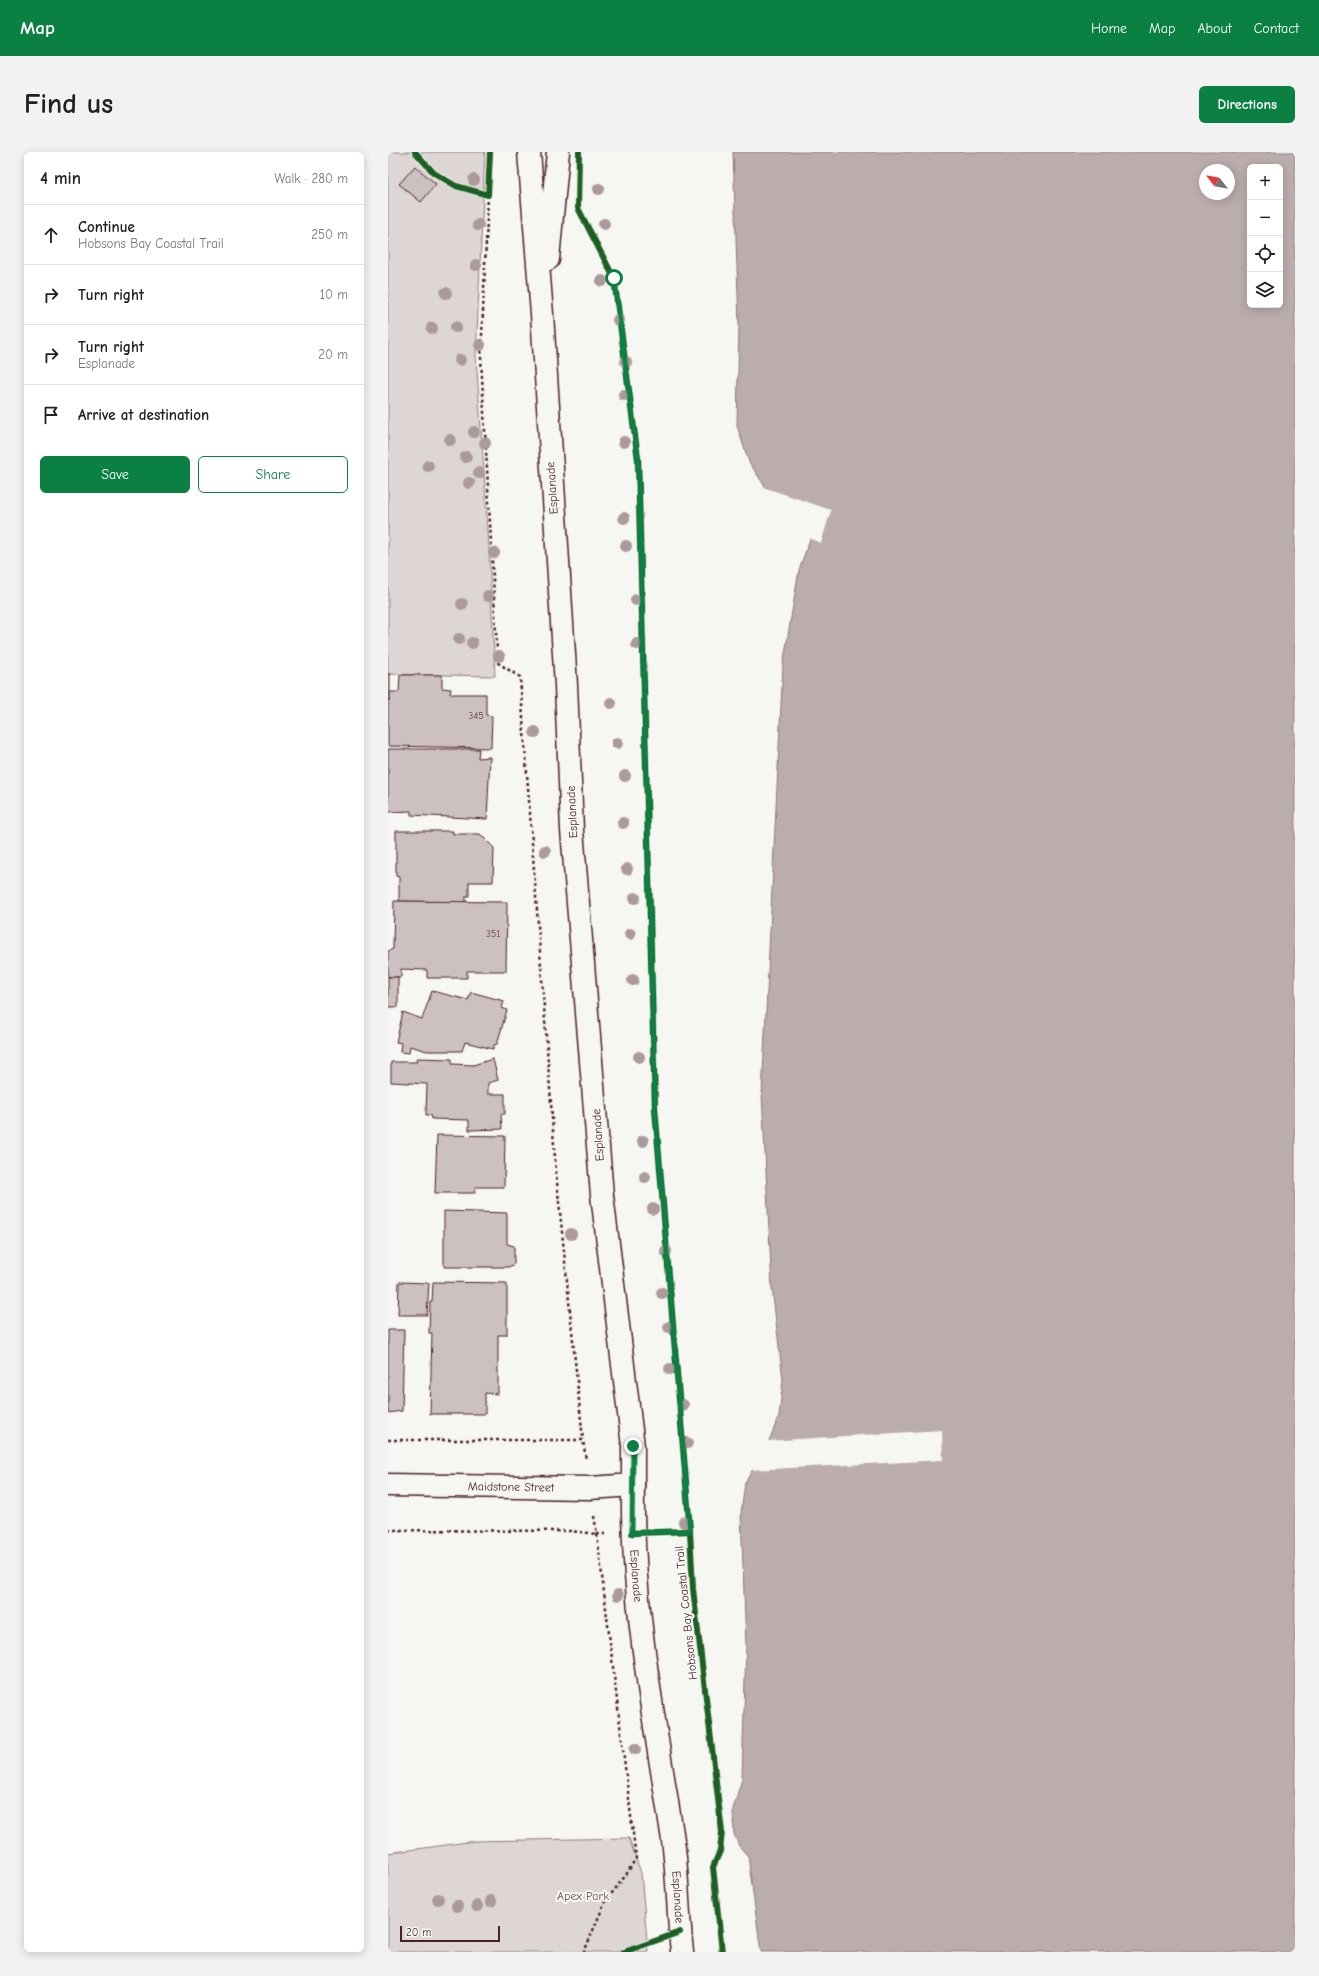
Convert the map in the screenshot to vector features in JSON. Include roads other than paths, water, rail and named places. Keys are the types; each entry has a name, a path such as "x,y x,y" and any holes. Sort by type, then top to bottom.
{"street":[{"name":"Esplanade","path":"529,152 542,314 566,685 572,830 602,1195 633,1446 632,1533 635,1574 652,1718 673,1841 682,1952"},
{"name":"Esplanade","path":"542,314 558,152"},
{"name":"Maidstone Street","path":"388,1485 590,1488 633,1485"}],"park label":[{"name":"Apex Park","path":"583,1896"}]}
